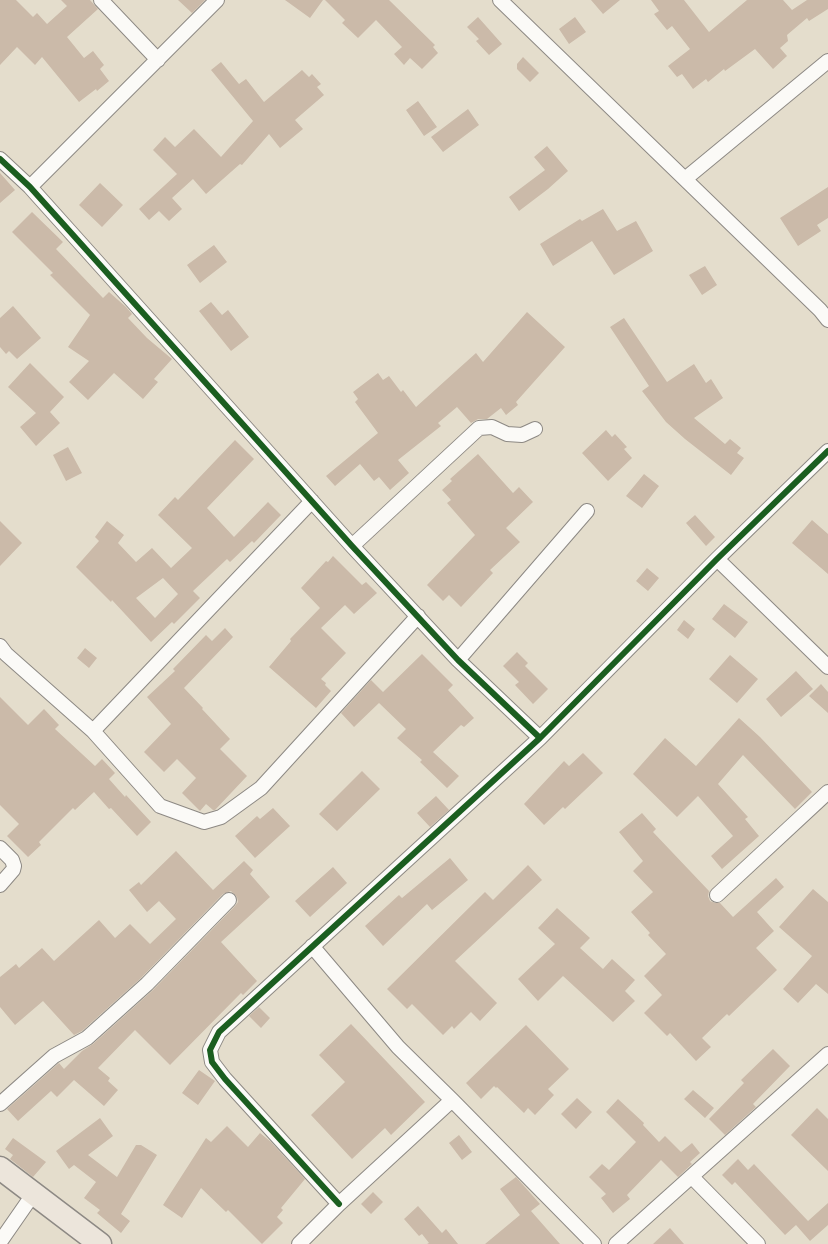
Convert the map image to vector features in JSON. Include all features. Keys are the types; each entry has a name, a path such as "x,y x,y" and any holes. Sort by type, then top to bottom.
{"main road":[{"path":"0,1168 100,1244"}],"street":[{"path":"101,0 158,60"},
{"path":"30,187 217,0"},
{"path":"500,0 825,311"},
{"path":"685,179 828,61"},
{"path":"0,160 30,187 352,546 458,660 540,738"},
{"path":"352,546 479,428 492,428 506,434 522,435 535,429"},
{"path":"339,1204 225,1079 212,1062 210,1050 219,1032 540,738 716,559 828,451"},
{"path":"92,731 312,501"},
{"path":"458,660 587,511"},
{"path":"716,559 826,659"},
{"path":"2,654 92,731 160,806 204,822 221,817 261,788 418,616"},
{"path":"717,895 828,792"},
{"path":"0,848 12,860 14,866 13,870 0,885"},
{"path":"0,1104 54,1056 87,1038 147,984 229,900"},
{"path":"312,946 398,1047 594,1244"},
{"path":"616,1244 828,1054"},
{"path":"299,1244 339,1204 452,1100"},
{"path":"692,1177 758,1244"},
{"path":"0,1242 34,1193"}],"building":[{"path":"0,0 16,0 33,17 37,13 47,24 67,6 61,0 90,0 98,9 67,37 84,58 93,51 104,65 100,69 109,81 79,102 42,57 35,65 17,47 0,65"},
{"path":"178,0 205,0 192,13"},
{"path":"285,0 323,0 310,18"},
{"path":"325,0 389,0 435,45 433,47 438,53 422,69 410,58 404,65 394,54 402,47 376,20 358,38 342,23 345,20"},
{"path":"591,0 620,0 603,14"},
{"path":"651,0 684,0 709,32 747,0 783,0 792,10 807,0 828,0 828,9 809,21 807,18 787,35 788,41 780,48 787,56 773,69 755,49 708,82 706,79 693,89 682,74 677,77 668,66 690,49 672,26 667,30 654,14 659,11"},
{"path":"478,17 502,44 489,55 476,41 479,39 467,27"},
{"path":"575,17 586,32 569,44 559,29"},
{"path":"523,57 539,73 530,82 517,69 517,64"},
{"path":"221,62 239,84 246,79 264,102 302,70 309,77 312,74 321,84 317,87 324,95 295,120 303,129 280,148 269,134 242,165 240,164 206,194 193,179 172,198 182,209 169,221 159,211 149,220 139,209 177,174 153,150 165,137 175,147 194,129 221,157 253,121 211,70"},
{"path":"418,101 437,127 424,136 406,110"},
{"path":"468,109 479,125 443,152 431,137"},
{"path":"547,146 568,171 519,211 509,197 545,170 534,157"},
{"path":"0,173 15,190 0,203"},
{"path":"100,183 123,205 102,227 79,205"},
{"path":"828,187 828,218 817,225 821,231 798,246 780,218"},
{"path":"603,209 617,231 636,221 653,251 614,275 592,241 553,266 540,244 580,219 582,221"},
{"path":"32,212 63,242 56,249 103,298 109,292 126,307 132,314 128,318 147,338 172,359 154,379 158,382 143,399 114,373 88,400 69,382 89,361 68,347 90,315 50,275 53,273 12,232"},
{"path":"214,245 227,262 200,283 187,265"},
{"path":"705,266 717,285 702,295 689,275"},
{"path":"211,302 222,315 228,310 249,337 231,351 199,311"},
{"path":"13,306 41,338 17,359 9,351 6,354 0,347 0,318"},
{"path":"527,312 565,347 516,402 518,405 506,415 501,408 487,419 478,419 471,423 457,407 438,423 441,426 398,460 409,473 390,490 379,477 374,481 360,464 335,486 326,476 378,433 355,402 358,399 353,392 378,373 383,380 389,376 416,407 476,353 483,362"},
{"path":"624,318 667,382 694,364 706,383 711,379 723,398 694,418 725,444 730,439 741,448 737,453 744,458 731,475 666,422 642,391 649,386 610,327"},
{"path":"30,363 64,397 50,412 60,423 36,446 20,427 36,413 8,387"},
{"path":"606,430 612,437 615,434 627,447 624,449 632,458 608,481 582,453"},
{"path":"235,440 254,459 207,508 234,537 268,502 281,515 254,543 252,541 230,562 227,559 193,591 200,598 174,624 172,622 151,642 112,600 111,602 76,567 99,541 95,537 107,521 124,535 118,543 136,562 152,548 171,568 192,548 158,515 175,497 178,500","holes":["163,578 178,594 155,618 136,598"]},
{"path":"68,447 82,473 66,481 53,455"},
{"path":"478,454 513,493 519,487 533,502 506,528 520,542 490,570 493,573 461,607 449,595 443,601 427,585 475,535 447,503 451,500 442,490 452,481 450,479"},
{"path":"644,474 659,486 642,508 626,496"},
{"path":"695,515 715,537 706,546 686,523"},
{"path":"812,520 828,534 828,574 792,543"},
{"path":"0,521 22,543 0,566"},
{"path":"333,556 362,585 366,582 377,593 354,614 345,605 321,628 346,653 321,679 331,691 316,708 269,667 291,641 290,639 320,608 301,588"},
{"path":"647,568 659,578 648,591 636,581"},
{"path":"724,604 748,622 735,638 712,619"},
{"path":"684,620 695,629 688,639 677,630"},
{"path":"225,628 233,637 184,688 230,739 220,749 247,776 215,810 206,804 200,811 182,793 196,778 177,759 164,772 144,752 171,724 147,697 175,671 173,669 206,635 212,641"},
{"path":"85,648 97,658 89,668 77,658"},
{"path":"517,652 528,663 525,666 548,689 533,704 515,685 519,682 503,666"},
{"path":"422,654 453,685 448,690 474,718 464,727 461,725 433,752 459,776 447,788 420,762 422,760 397,738 406,729 379,703 354,727 341,713 371,680 383,692"},
{"path":"730,655 758,679 737,703 709,679"},
{"path":"796,671 813,689 781,717 766,699"},
{"path":"821,684 828,692 828,713 809,696"},
{"path":"0,697 28,725 44,709 59,725 55,729 95,766 102,759 115,773 109,779 151,822 137,836 94,792 75,810 73,808 39,842 41,845 28,857 7,836 19,824 0,805"},
{"path":"739,718 760,737 812,792 795,809 743,755 718,784 748,817 745,819 759,836 722,869 711,856 733,836 698,796 677,817 633,774 665,738 696,766"},
{"path":"583,753 603,773 565,809 563,807 544,825 524,804 564,761 569,766"},
{"path":"362,771 380,789 337,831 319,814"},
{"path":"436,796 449,810 430,827 417,813"},
{"path":"273,808 290,826 255,858 235,836 257,816 260,819"},
{"path":"642,813 656,829 653,832 709,891 710,901 720,903 733,917 776,878 784,887 757,912 774,931 756,948 777,970 729,1016 727,1014 702,1038 711,1047 696,1061 670,1033 667,1036 644,1013 662,995 644,976 666,954 648,935 650,933 631,912 653,892 633,871 643,861 619,832"},
{"path":"176,851 213,890 244,861 253,870 250,874 270,897 221,942 257,981 243,995 241,993 170,1065 135,1030 98,1068 110,1078 108,1081 118,1090 104,1106 74,1080 57,1097 51,1091 18,1121 7,1109 59,1063 64,1069 82,1051 93,1044 153,990 235,906 238,902 237,897 231,891 223,894 141,978 82,1031 74,1035 43,1001 15,1025 0,1007 0,977 16,964 19,968 42,948 54,961 99,920 115,938 130,924 150,944 176,919 159,901 147,912 129,890 139,882 141,885"},
{"path":"450,858 468,880 432,910 427,904 383,946 365,926 399,895 402,898"},
{"path":"528,865 542,880 455,961 497,1003 480,1021 471,1012 454,1029 452,1026 443,1035 412,1004 407,1009 387,989 485,892 493,900"},
{"path":"333,867 347,883 310,917 295,901"},
{"path":"813,889 828,902 828,994 816,984 798,1003 783,989 812,956 779,927"},
{"path":"557,908 590,938 580,948 603,969 612,959 635,980 625,991 635,1001 613,1022 563,976 538,1001 518,979 555,944 538,928"},
{"path":"259,1007 270,1018 261,1028 249,1016"},
{"path":"351,1024 425,1102 391,1135 385,1128 352,1159 311,1115 345,1082 319,1055"},
{"path":"526,1025 569,1069 548,1089 554,1095 535,1115 528,1108 524,1113 497,1087 494,1086 481,1099 466,1083"},
{"path":"773,1049 790,1066 753,1104 756,1107 725,1135 709,1119 744,1083 741,1080"},
{"path":"199,1070 215,1081 198,1105 182,1093"},
{"path":"693,1090 714,1108 705,1118 684,1099"},
{"path":"577,1098 592,1112 576,1129 561,1114"},
{"path":"618,1099 644,1123 643,1125 659,1142 665,1136 681,1152 692,1143 700,1153 690,1162 692,1164 678,1177 661,1160 627,1195 630,1199 613,1213 601,1198 606,1194 589,1177 602,1164 609,1170 636,1142 606,1112"},
{"path":"817,1108 828,1119 828,1171 791,1135"},
{"path":"100,1118 113,1136 88,1155 117,1177 136,1145 141,1145 157,1155 121,1214 130,1221 121,1233 97,1213 100,1210 84,1198 96,1182 74,1165 69,1169 56,1151"},
{"path":"227,1126 248,1147 260,1133 271,1142 305,1179 281,1208 283,1210 277,1217 283,1223 262,1244 228,1210 226,1212 201,1188 182,1218 163,1205 206,1138 211,1142"},
{"path":"459,1135 472,1152 462,1160 449,1143"},
{"path":"13,1138 46,1162 33,1177 10,1159 13,1155 5,1149"},
{"path":"738,1159 748,1170 754,1164 808,1221 828,1203 828,1225 810,1241 796,1225 785,1235 735,1182 732,1185 722,1175"},
{"path":"516,1177 540,1204 531,1211 560,1244 485,1244 520,1215 500,1189"},
{"path":"373,1192 383,1202 371,1214 361,1204"},
{"path":"418,1206 442,1233 446,1229 458,1244 427,1244 429,1243 422,1234 419,1236 404,1219"},
{"path":"670,1228 684,1244 653,1244"}],"cycle path":[{"path":"0,159 30,187 352,546 458,660 540,738"},
{"path":"339,1204 225,1079 212,1062 210,1050 219,1032 540,738 717,559 828,451"}]}
